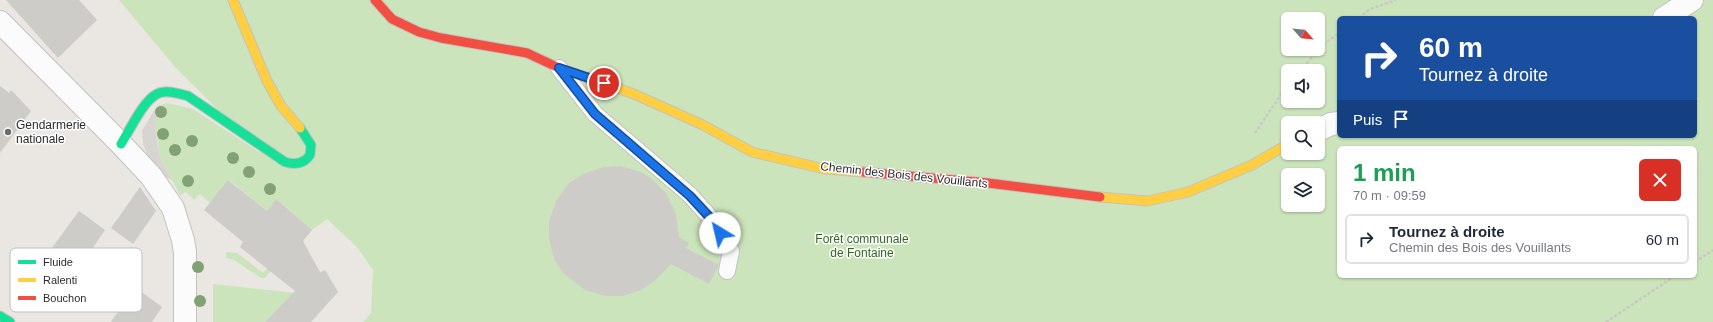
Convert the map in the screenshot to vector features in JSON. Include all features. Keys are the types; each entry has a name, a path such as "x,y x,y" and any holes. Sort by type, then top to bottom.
{"street":[{"path":"121,144 147,102 158,93 173,92 188,96 204,106 285,162 292,165 300,164 306,160 311,153 311,146 308,138 293,123 281,106 260,70 233,0"},
{"name":"Chemin des Bois des Vouillants","path":"375,0 392,19 419,32 441,38 527,54 559,68 634,94 703,126 752,152 825,169 988,183 1105,198 1147,201 1188,192 1252,165 1281,148"},
{"path":"1667,16 1692,0"},
{"path":"0,22 151,176 173,208 183,240 185,252 185,322"},
{"path":"1325,127 1337,123"},
{"path":"0,316 10,322"}],"lane":[{"path":"559,68 595,114 690,196 715,223 731,251 727,271"}],"path":[{"path":"1361,16 1370,9 1396,0"},
{"path":"1306,64 1323,45 1337,34"},
{"path":"1253,135 1281,94"},
{"path":"1697,261 1713,250"},
{"path":"1606,322 1672,278"}],"green space":[{"name":"Forêt communale de Fontaine","path":"119,0 1713,0 1713,322 363,322 371,313 373,270 357,247 327,219 312,230 276,199 267,211 229,180 210,203 200,194 194,200 186,192 180,195 160,157 155,124 157,106 167,103 193,109 262,154 176,68"},
{"path":"226,252 237,253 263,273 272,262 275,266 265,278 261,278 234,260 226,258"},
{"path":"213,284 295,293 265,322 213,322"}],"shaded area":[{"path":"157,106 155,124 160,157 172,180 165,177 158,170 148,156 143,144 142,131"}],"building":[{"path":"6,0 79,0 97,20 58,58"},
{"name":"Gendarmerie nationale","path":"0,86 9,93 11,90 31,111 0,153"},
{"path":"620,166 641,172 651,178 666,193 676,214 679,237 689,243 686,248 719,265 709,284 671,264 657,279 643,289 623,296 606,296 585,290 563,273 554,259 549,238 549,221 556,201 569,183 583,174 604,167"},
{"path":"228,180 267,211 276,199 312,230 303,241 320,272 325,270 338,292 311,322 265,322 295,291 240,247 243,242 204,210"},
{"path":"140,187 156,211 133,244 111,228"},
{"path":"79,211 105,230 93,248 52,248"},
{"path":"142,292 162,307 152,322 111,322 118,312 142,312"}],"traffic: fast":[{"path":"121,144 142,109 157,94 164,92 172,92 188,96 285,162 299,163 308,158 310,155 311,145 300,128"},
{"path":"0,316 10,322"}],"traffic: slow":[{"path":"233,0 267,81 281,106 300,128"},
{"path":"582,76 634,94 703,125 752,152 825,169 863,172"},
{"path":"1100,197 1147,201 1188,192 1252,165 1281,148"}],"traffic: jam":[{"path":"375,0 392,19 419,32 441,38 527,53 559,68 582,76"},
{"path":"863,172 988,183 1100,197"}],"place":[{"name":"Gendarmerie nationale","path":"8,132"}],"route":[{"path":"604,83 559,68 595,114 690,196 715,223 720,233"}]}
